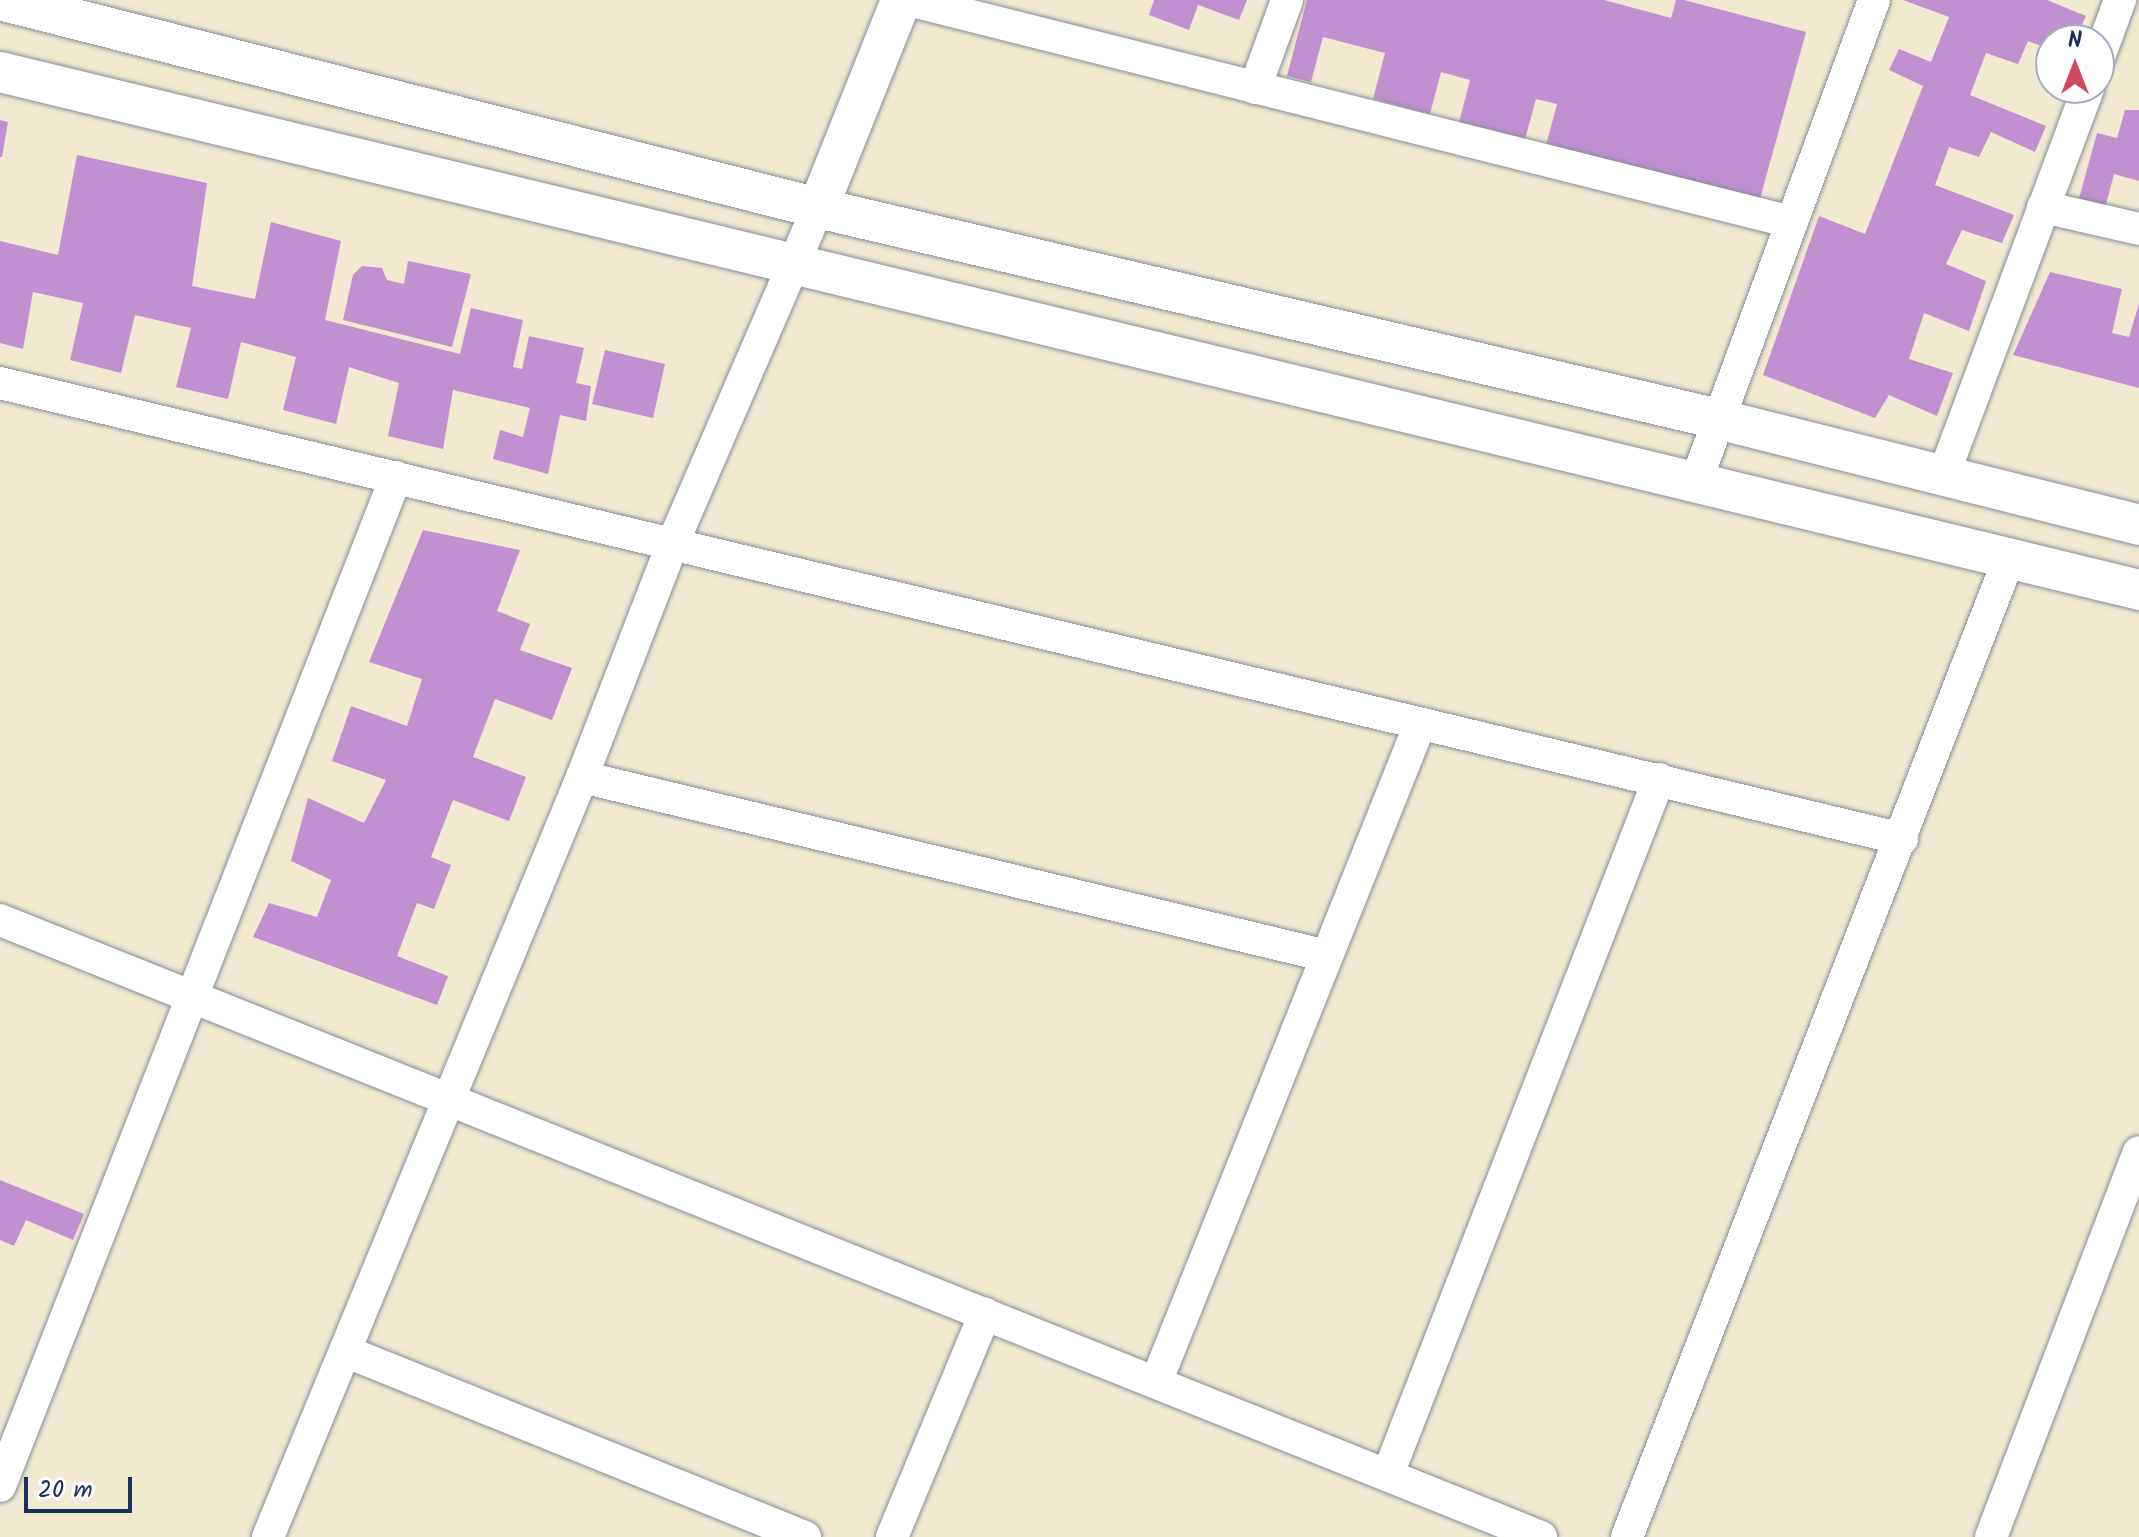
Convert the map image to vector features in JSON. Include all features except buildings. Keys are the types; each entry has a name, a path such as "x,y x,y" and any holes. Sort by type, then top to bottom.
{"street":[{"path":"0,0 818,208 1718,419 2139,525"},
{"path":"268,1537 347,1352 445,1099 582,777 672,545 795,264 901,0"},
{"path":"908,0 1791,222"},
{"path":"1255,88 1287,0"},
{"path":"1695,484 1874,0"},
{"path":"2111,24 2120,0"},
{"path":"0,72 1695,484 2010,556 2139,590"},
{"path":"1944,474 2082,104"},
{"path":"2043,207 2139,229"},
{"path":"0,383 1902,839"},
{"path":"0,1486 396,477"},
{"path":"1627,1537 2010,556"},
{"path":"1157,1380 1420,724"},
{"path":"582,777 1327,956"},
{"path":"1388,1474 1659,779"},
{"path":"0,920 1157,1380 1541,1537"},
{"path":"1991,1537 2139,1152"},
{"path":"892,1537 985,1314"},
{"path":"347,1352 805,1537"}]}
